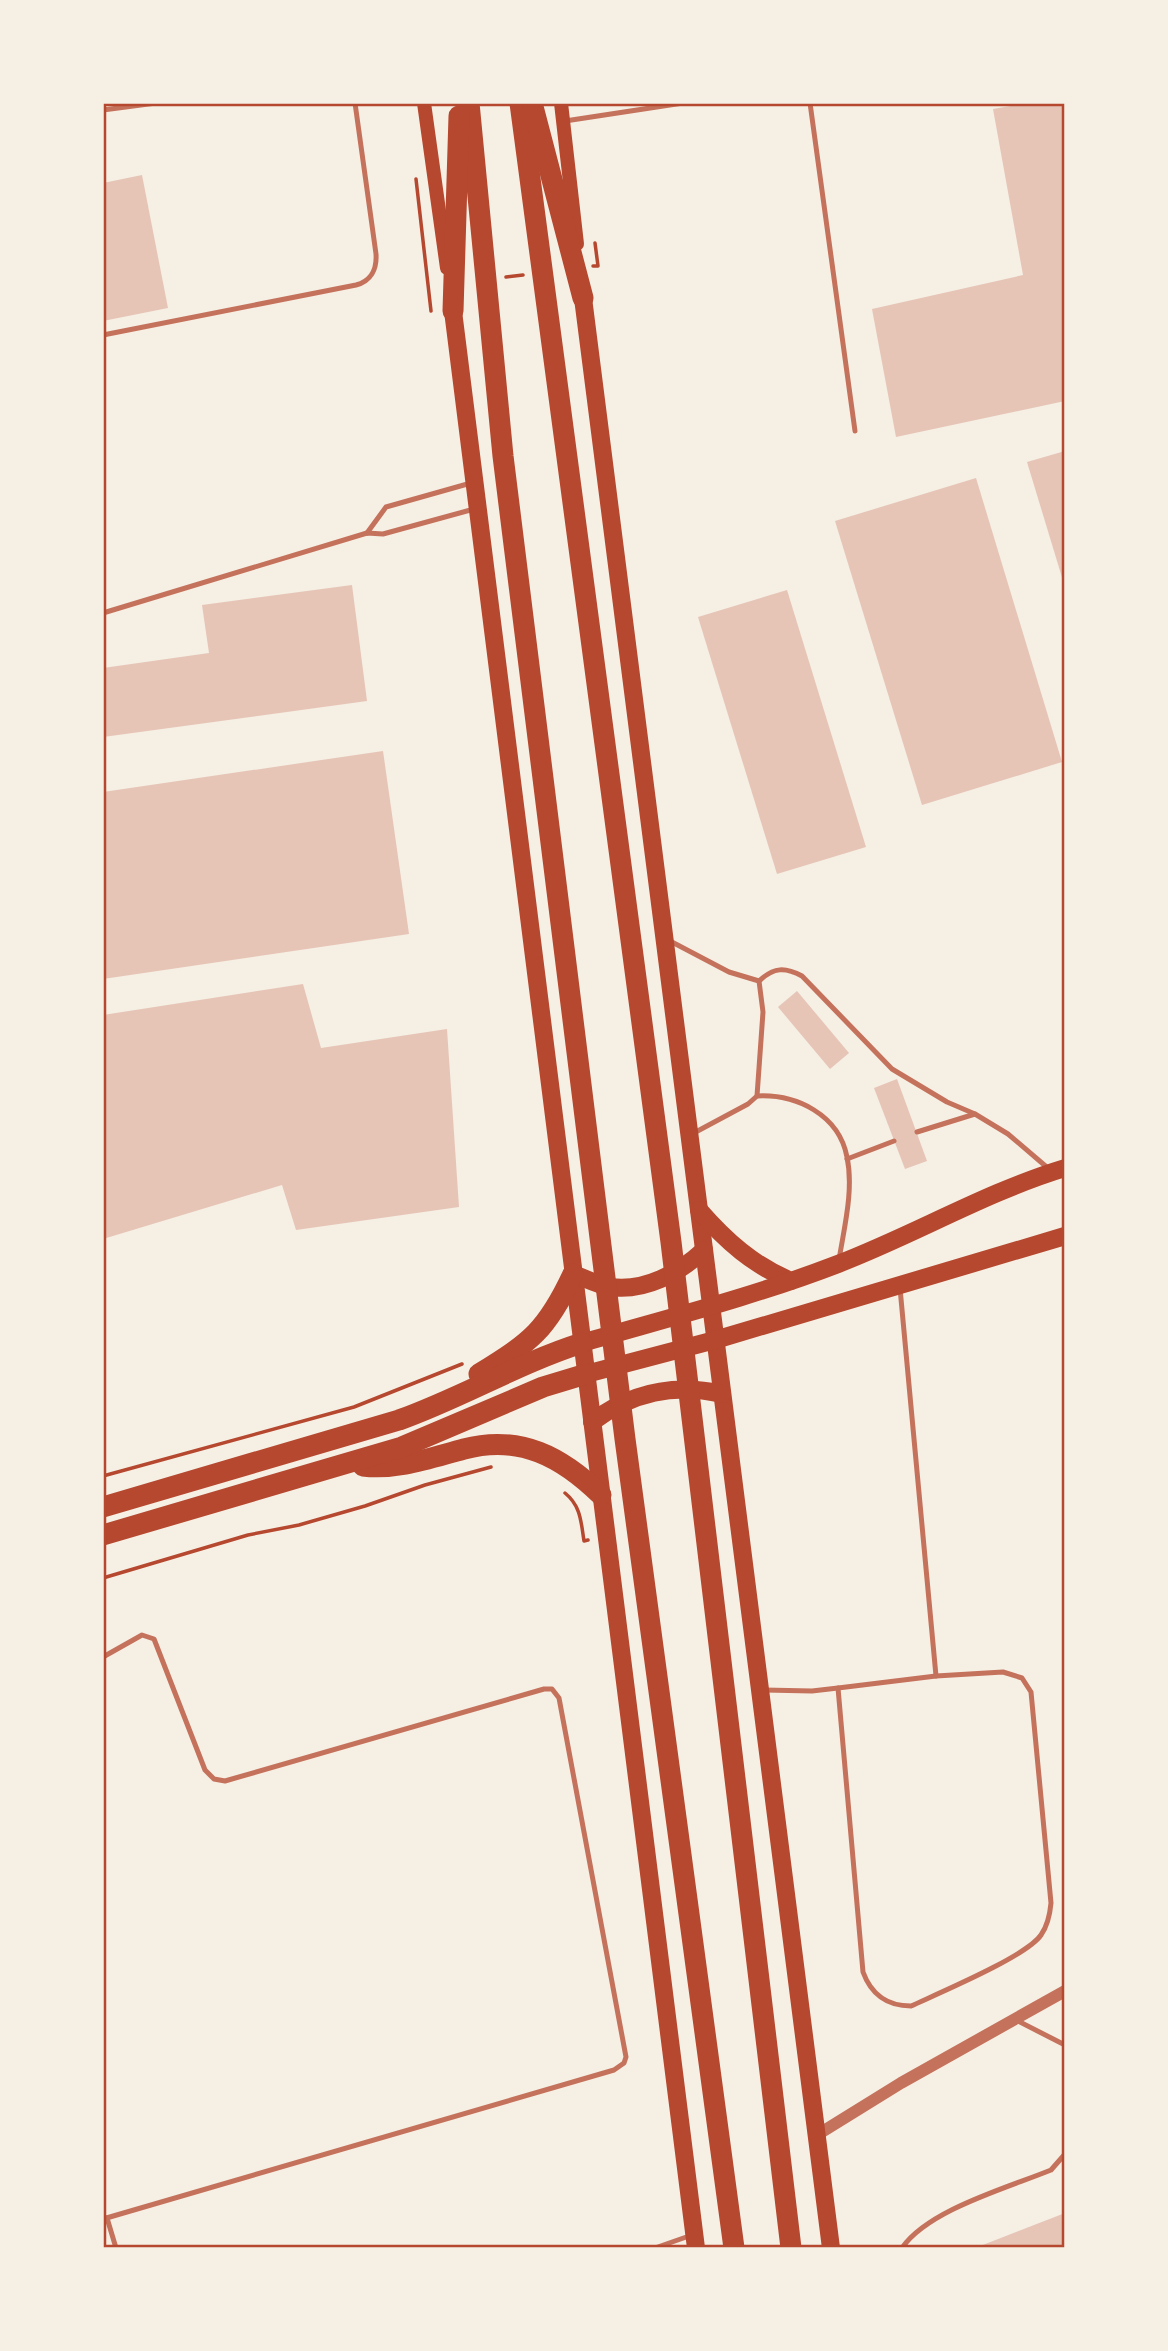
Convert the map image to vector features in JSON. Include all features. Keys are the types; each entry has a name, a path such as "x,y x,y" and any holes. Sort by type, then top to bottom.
{"highway":[{"path":"453,311 460,103"},
{"path":"469,103 503,456 625,1439 734,2248"},
{"path":"520,103 671,1242 791,2248"},
{"path":"532,103 583,298"},
{"path":"444,1403 474,1378 533,1338 547,1323 573,1274"},
{"path":"103,1507 399,1420 582,1343"},
{"path":"103,1535 402,1447 550,1384 586,1374"},
{"path":"346,1464 387,1467 418,1462 467,1448 504,1445 522,1447 569,1466 601,1494"}],"main road":[{"path":"424,103 453,311 695,2241"},
{"path":"561,103 583,298 831,2248"},
{"path":"582,1343 791,1282 1059,1170"},
{"path":"699,1210 727,1241 743,1254 791,1282"},
{"path":"586,1374 715,1340 1065,1236"},
{"path":"573,1274 610,1287 631,1286 655,1281 677,1272 704,1250"},
{"path":"592,1422 621,1403 654,1391 688,1388 722,1394"}],"street":[{"path":"817,2135 901,2083 1065,1991"}],"lane":[{"path":"103,110 156,103"},
{"path":"103,335 356,285 367,280 377,262 355,103"},
{"path":"563,121 683,103"},
{"path":"810,103 855,431"},
{"path":"367,533 386,507 474,483"},
{"path":"103,613 367,533 383,534 477,509"},
{"path":"664,939 729,972 760,981"},
{"path":"760,981 768,973 778,969 790,970 802,976 892,1069 947,1102 975,1114 1059,1170"},
{"path":"689,1136 748,1104 757,1096 763,1012 760,981"},
{"path":"757,1096 789,1098 804,1103 837,1133 848,1158 847,1199 838,1264"},
{"path":"917,1132 975,1114"},
{"path":"848,1158 894,1141"},
{"path":"900,1284 936,1676"},
{"path":"103,1657 142,1635 154,1639 205,1770 214,1779 225,1781 544,1689 552,1689 559,1698 626,2057 624,2063 614,2070 105,2218 116,2248"},
{"path":"759,1690 812,1690 936,1676 1009,1672 1022,1678 1031,1692 1051,1903 1047,1924 1033,1944 911,2006 884,2000 867,1983 863,1972 838,1688"},
{"path":"1013,2019 1065,2045"},
{"path":"902,2248 912,2234 935,2217 1051,2170 1065,2154"},
{"path":"655,2248 695,2241"}],"path":[{"path":"103,1476 354,1407 470,1360"},
{"path":"103,1578 248,1535 299,1525 495,1466"},
{"path":"565,1493 574,1501 579,1511 584,1541 606,1534"}],"building":[{"path":"1029,103 1065,103 1065,401 896,437 872,309 1023,275 993,109"},
{"path":"142,175 168,308 103,321 103,183"},
{"path":"1065,451 1065,584 1064,584 1027,462"},
{"path":"976,478 1062,762 922,805 835,521"},
{"path":"352,585 367,701 103,737 103,668 209,653 202,605"},
{"path":"787,590 866,847 777,874 698,617"},
{"path":"383,751 409,934 103,979 103,792"},
{"path":"303,984 321,1048 447,1029 459,1207 296,1230 282,1185 103,1239 103,1015"},
{"path":"797,991 849,1053 830,1069 778,1007"},
{"path":"897,1079 927,1161 905,1169 874,1088"},
{"path":"1065,2213 1065,2248 975,2248"}]}
